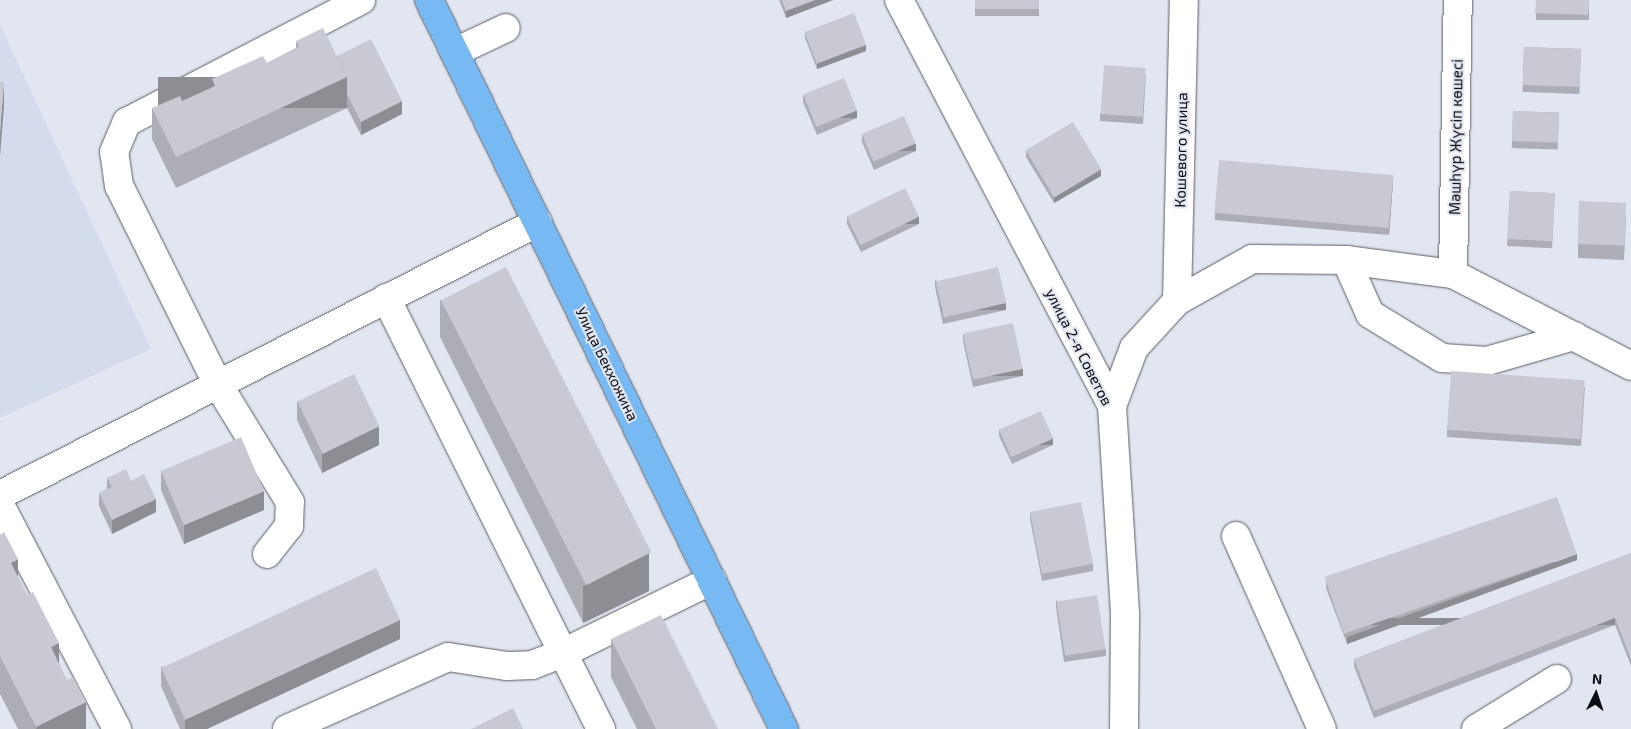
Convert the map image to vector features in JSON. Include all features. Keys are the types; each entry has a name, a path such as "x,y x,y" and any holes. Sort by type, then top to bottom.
{"main road":[{"name":"Улица Бекхожина","path":"430,0 784,729"}],"street":[{"path":"267,554 289,526 290,502 217,384 119,186 114,152 127,122 361,0"},
{"name":"улица 2-я Советов","path":"899,0 1112,406 1125,616 1124,729"},
{"name":"Кошевого улица","path":"1177,300 1184,0"},
{"name":"Мәшһүр Жүсіп көшесі","path":"1454,274 1458,0"},
{"path":"455,52 506,28"},
{"path":"0,495 538,222"},
{"path":"1112,406 1134,348 1177,300 1252,259 1346,260 1454,274 1631,366"},
{"path":"1346,260 1370,314 1442,358 1487,361 1574,336"},
{"path":"386,298 601,729"},
{"path":"0,505 117,729"},
{"path":"1236,536 1322,729"},
{"path":"287,729 448,657 507,666 532,665 563,653 712,580"},
{"path":"1476,729 1557,680"}],"shaded area":[{"path":"0,25 151,349 0,418"}],"building":[{"path":"782,0 815,0 786,11"},
{"path":"975,0 1039,0 1039,9 975,9"},
{"path":"1536,0 1589,0 1588,15 1535,13"},
{"path":"854,13 866,45 817,64 805,32"},
{"path":"323,28 347,77 176,157 152,108 180,96 182,101 215,86 212,79 263,56 267,63 299,47 296,41"},
{"path":"371,39 402,101 361,122 347,94 347,77 337,56"},
{"path":"1524,47 1581,49 1580,87 1523,85"},
{"path":"1104,65 1146,68 1142,117 1101,114"},
{"path":"844,78 857,110 816,127 803,94"},
{"path":"0,82 4,82 0,132"},
{"path":"1513,111 1559,113 1558,143 1512,141"},
{"path":"904,116 916,144 873,162 862,134"},
{"path":"1073,122 1101,169 1054,197 1026,150"},
{"path":"1219,160 1393,175 1389,228 1214,213"},
{"path":"905,188 919,217 861,245 847,216"},
{"path":"1510,191 1555,193 1552,241 1507,239"},
{"path":"1579,201 1626,203 1624,246 1577,244"},
{"path":"506,267 651,552 586,585 441,300"},
{"path":"998,267 1006,303 944,317 936,281"},
{"path":"1013,323 1023,369 973,380 963,334"},
{"path":"1451,371 1585,380 1581,439 1447,430"},
{"path":"354,374 379,426 323,454 297,402"},
{"path":"1041,411 1053,438 1011,457 999,430"},
{"path":"241,437 264,491 184,525 161,471"},
{"path":"126,469 131,481 144,474 156,499 112,520 99,493 112,487 107,478"},
{"path":"1557,497 1577,554 1344,634 1324,577"},
{"path":"1081,502 1093,564 1042,574 1030,512"},
{"path":"4,532 18,559 11,563 27,595 33,592 59,643 51,647 67,680 73,677 86,702 36,727 0,656 0,535"},
{"path":"1631,553 1631,659 1615,618 1374,711 1354,659"},
{"path":"376,568 400,620 185,720 161,668"},
{"path":"1097,595 1106,649 1065,656 1057,601"},
{"path":"661,615 718,729 656,729 611,639"},
{"path":"513,708 523,729 471,729"}]}
